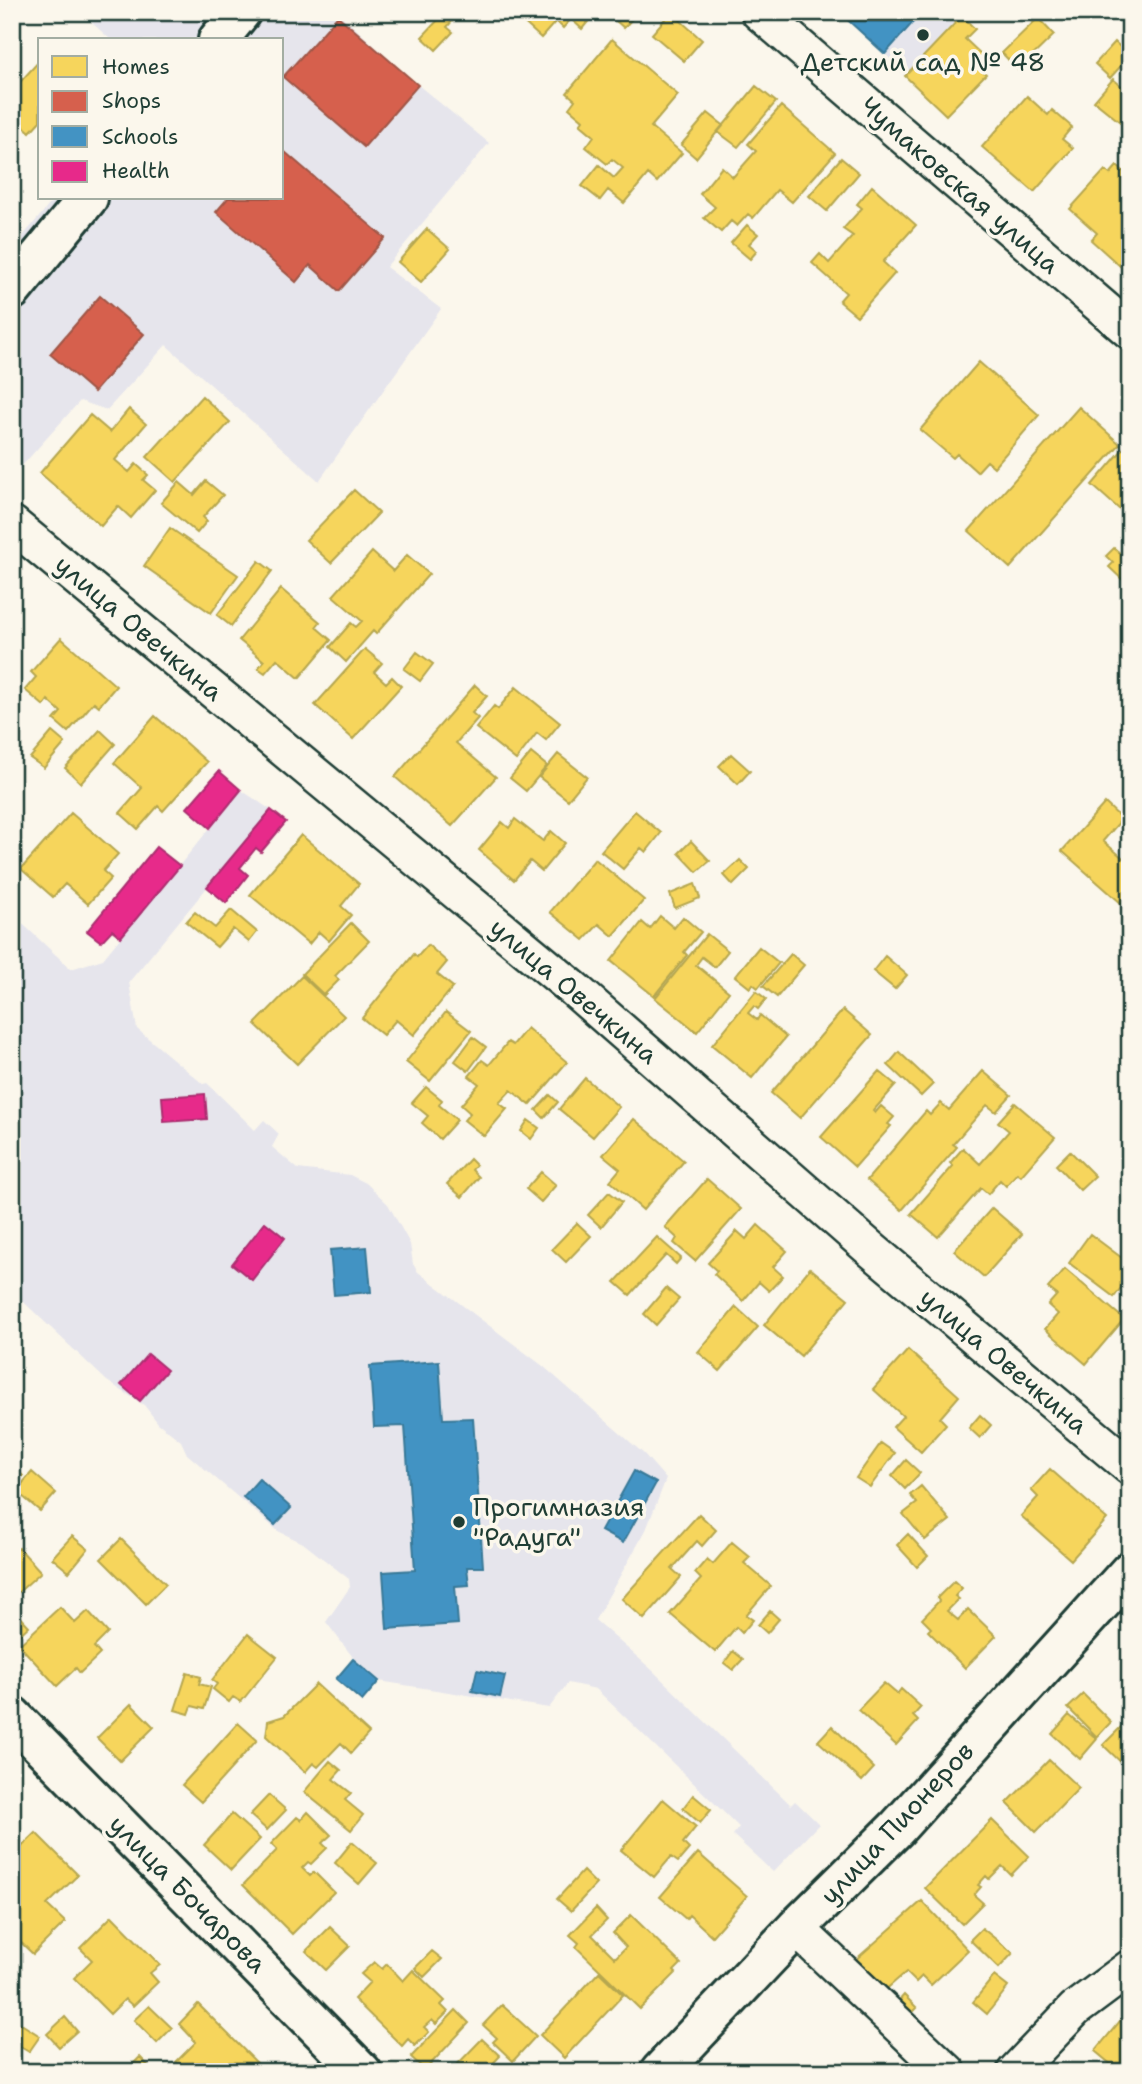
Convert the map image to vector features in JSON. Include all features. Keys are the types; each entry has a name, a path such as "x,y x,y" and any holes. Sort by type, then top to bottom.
{"street":[{"path":"220,38 241,12"},
{"name":"Чумаковская улица","path":"759,12 1130,331"},
{"path":"12,290 86,200"},
{"name":"улица Овечкина","path":"12,524 574,989 864,1243 1130,1467"},
{"name":"улица Пионеров","path":"660,2072 796,1928 897,1828 1130,1571"},
{"name":"улица Бочарова","path":"12,1716 362,2072"},
{"path":"796,1928 948,2072"},
{"path":"1015,2072 1075,2009 1130,1968"}],"shaded area":[{"path":"80,12 337,12 418,85 489,143 386,267 441,309 319,481 166,345 107,410 80,401 12,477 12,249 53,200 284,200 284,38 109,38"},
{"path":"839,12 966,12 905,76"},
{"name":"Прогимназия \"Радуга\"","path":"241,790 271,810 129,982 137,1029 203,1084 207,1083 255,1130 264,1120 279,1134 272,1147 298,1169 350,1175 366,1183 388,1204 410,1244 413,1264 418,1272 543,1366 644,1454 666,1479 646,1530 595,1620 651,1669 791,1805 795,1801 819,1824 773,1872 733,1835 739,1827 596,1689 568,1683 549,1708 379,1681 355,1660 326,1622 350,1587 349,1579 303,1543 278,1531 187,1454 181,1441 158,1423 144,1405 107,1381 12,1291 12,914 71,969 103,959"}],"building: Homes":[{"path":"428,12 460,12 447,27 453,32 436,50 422,37 437,21"},
{"path":"525,12 596,12 582,29 571,19 563,28 556,21 541,38 519,18"},
{"path":"606,12 638,12 624,28"},
{"path":"671,12 702,40 684,61 652,34"},
{"path":"962,16 975,29 965,39 983,56 976,64 986,74 946,115 905,76"},
{"path":"1038,18 1054,35 1018,70 1002,53"},
{"path":"612,39 678,95 651,127 682,153 657,182 648,174 624,203 608,190 600,200 582,186 599,165 614,178 623,168 612,159 607,164 586,147 594,136 580,124 583,120 569,108 575,100 567,93"},
{"path":"1115,42 1130,56 1110,78 1095,64"},
{"path":"38,62 38,123 30,132 12,116 18,106 12,101 12,91"},
{"path":"1113,79 1130,93 1130,130 1094,101"},
{"path":"756,86 776,102 738,147 718,132"},
{"path":"1027,96 1048,115 1052,110 1072,127 1062,139 1073,148 1034,192 982,147"},
{"path":"781,106 835,153 792,202 777,190 753,218 748,214 737,226 731,221 721,232 704,218 715,207 700,194 722,167 733,177 756,151 748,144"},
{"path":"708,113 723,125 696,158 681,145"},
{"path":"841,158 859,173 827,211 809,196"},
{"path":"1117,166 1130,177 1124,187 1130,192 1130,275 1091,240 1097,233 1070,209 1105,170 1110,174"},
{"path":"872,186 916,225 883,262 895,273 857,316 839,301 846,293 812,263 820,254 829,263 853,236 843,229 862,208 857,204"},
{"path":"747,225 758,234 749,244 757,251 750,259 731,243"},
{"path":"427,229 450,249 421,282 398,262"},
{"path":"979,362 1039,415 994,467 987,461 977,472 957,454 953,458 920,430"},
{"path":"202,396 230,422 175,482 147,457"},
{"path":"1079,407 1120,444 1010,568 969,531"},
{"path":"129,409 146,424 115,460 129,472 136,464 148,475 143,480 155,490 131,518 118,506 101,526 40,473 90,415 110,432"},
{"path":"1130,441 1130,517 1129,518 1092,485"},
{"path":"206,481 223,495 203,517 207,521 197,533 161,503 179,482 194,495"},
{"path":"354,490 379,513 331,563 306,540"},
{"path":"170,528 238,575 211,613 144,566"},
{"path":"1114,548 1121,554 1126,549 1130,552 1130,587 1109,567 1113,563 1106,556"},
{"path":"372,552 393,571 407,555 429,574 376,634 373,631 346,662 330,647 351,623 356,627 362,621 333,596"},
{"path":"259,561 272,571 231,626 217,615"},
{"path":"281,589 320,622 316,627 331,640 299,678 277,659 265,673 258,668 264,661 239,640"},
{"path":"61,638 116,686 99,706 94,702 68,732 54,720 61,712 48,700 44,706 25,690 36,677 31,672"},
{"path":"365,649 382,663 374,672 386,683 392,677 401,686 353,739 315,705"},
{"path":"417,652 433,664 420,681 404,669"},
{"path":"475,685 487,696 472,713 478,718 456,743 496,777 452,826 395,777"},
{"path":"516,687 560,723 546,740 537,733 516,760 476,728 494,706 498,709"},
{"path":"155,716 207,762 163,811 158,806 138,829 120,813 142,788 114,763"},
{"path":"100,730 115,744 81,783 65,768"},
{"path":"52,732 65,743 44,768 30,758"},
{"path":"531,753 547,766 526,791 510,778"},
{"path":"558,754 587,777 568,800 539,777"},
{"path":"731,754 750,771 738,784 719,766"},
{"path":"1105,803 1122,819 1103,841 1130,864 1130,911 1062,851"},
{"path":"635,811 661,833 646,852 641,848 623,869 601,851"},
{"path":"71,813 118,854 103,871 111,878 88,904 65,884 53,897 21,869"},
{"path":"515,819 543,841 551,831 565,843 542,871 530,861 514,880 479,850 502,822 509,828"},
{"path":"301,835 359,884 341,906 351,915 329,941 319,932 309,944 250,895"},
{"path":"691,841 710,861 697,872 679,853"},
{"path":"595,859 644,900 613,936 599,924 584,940 550,912"},
{"path":"740,860 749,869 733,885 724,875"},
{"path":"695,884 700,898 675,908 670,894"},
{"path":"231,910 257,932 249,942 233,929 217,947 186,922 195,912 215,928"},
{"path":"660,916 674,928 683,917 701,932 684,952 687,955 654,996 611,961 642,922 650,929"},
{"path":"351,923 369,941 335,976 339,980 324,995 302,974"},
{"path":"707,934 728,951 715,967 702,957 696,965 729,992 697,1032 655,998"},
{"path":"428,945 447,962 437,974 453,987 414,1035 396,1020 383,1035 362,1018 414,954 417,957"},
{"path":"759,947 779,963 758,988 753,984 750,988 735,976"},
{"path":"791,954 804,965 777,997 763,986"},
{"path":"885,956 907,975 895,989 873,971"},
{"path":"302,976 344,1016 297,1064 255,1024"},
{"path":"756,991 766,999 758,1009 754,1006 748,1013 757,1020 760,1015 786,1037 752,1078 712,1045"},
{"path":"843,1010 872,1035 800,1118 771,1093"},
{"path":"446,1012 471,1031 430,1081 406,1062"},
{"path":"527,1028 567,1062 530,1105 511,1090 499,1103 507,1109 484,1136 464,1120 470,1113 461,1105 479,1084 469,1076 482,1060 489,1065 508,1042 513,1045"},
{"path":"473,1037 486,1047 468,1071 455,1061"},
{"path":"899,1052 933,1084 921,1096 888,1065"},
{"path":"879,1071 896,1085 873,1111 875,1113 881,1106 894,1117 888,1124 891,1126 855,1167 821,1137"},
{"path":"983,1071 1011,1095 996,1112 987,1105 953,1144 957,1147 902,1210 867,1180 926,1111 930,1115 941,1103 949,1110"},
{"path":"585,1078 619,1107 593,1137 559,1109"},
{"path":"426,1087 442,1100 439,1105 457,1120 440,1139 422,1123 428,1116 412,1103"},
{"path":"550,1095 558,1102 544,1118 536,1110"},
{"path":"1015,1103 1055,1137 1021,1176 1017,1173 1006,1186 1000,1180 988,1194 981,1188 938,1237 911,1214 953,1166 950,1163 963,1148 980,1164 1009,1131 998,1122"},
{"path":"634,1119 684,1161 643,1210 610,1181 620,1169 603,1155"},
{"path":"528,1120 539,1128 531,1139 521,1131"},
{"path":"1070,1151 1095,1176 1080,1190 1056,1165"},
{"path":"470,1159 476,1165 472,1170 479,1177 462,1197 447,1184"},
{"path":"541,1172 556,1185 541,1202 526,1189"},
{"path":"707,1179 741,1209 695,1261 674,1243 677,1238 665,1227"},
{"path":"609,1192 622,1202 601,1227 588,1215"},
{"path":"992,1208 1022,1234 984,1277 954,1251"},
{"path":"577,1223 591,1236 566,1262 552,1249"},
{"path":"758,1225 787,1251 773,1267 783,1276 769,1291 759,1282 743,1301 714,1274 717,1271 708,1263 737,1231 746,1239"},
{"path":"1090,1234 1130,1264 1130,1276 1114,1297 1069,1263"},
{"path":"657,1237 681,1258 676,1264 666,1255 630,1295 615,1282"},
{"path":"810,1268 848,1299 801,1356 764,1325"},
{"path":"1065,1269 1124,1319 1086,1364 1045,1329 1058,1314 1048,1305 1057,1295 1048,1288"},
{"path":"666,1288 679,1299 656,1325 644,1314"},
{"path":"736,1307 758,1327 720,1371 698,1352"},
{"path":"908,1350 959,1396 940,1418 946,1424 921,1452 893,1427 903,1416 873,1389"},
{"path":"980,1415 991,1425 980,1438 969,1428"},
{"path":"881,1443 895,1453 870,1487 856,1478"},
{"path":"906,1460 920,1473 905,1489 892,1476"},
{"path":"12,1465 23,1476 12,1487"},
{"path":"1050,1469 1107,1519 1071,1560 1021,1516 1038,1497 1031,1490"},
{"path":"32,1472 56,1493 40,1511 16,1491"},
{"path":"921,1486 950,1520 925,1540 903,1514 917,1503 910,1495"},
{"path":"699,1514 716,1530 702,1546 697,1541 672,1569 681,1577 644,1619 622,1599"},
{"path":"908,1534 928,1556 917,1567 897,1545"},
{"path":"72,1536 88,1549 69,1572 52,1558"},
{"path":"121,1539 166,1584 146,1604 101,1559"},
{"path":"732,1542 750,1557 744,1563 771,1586 746,1615 753,1620 742,1633 736,1627 715,1652 670,1614 701,1579 695,1573 707,1559 713,1564"},
{"path":"19,1548 41,1572 12,1598 12,1554"},
{"path":"954,1581 962,1588 955,1596 959,1599 947,1611 958,1620 968,1609 996,1636 965,1668 928,1631 931,1628 922,1619"},
{"path":"60,1607 75,1623 88,1611 108,1633 94,1647 100,1654 80,1673 76,1668 57,1686 19,1645"},
{"path":"770,1611 779,1619 767,1633 758,1625"},
{"path":"16,1612 29,1626 12,1642 12,1616"},
{"path":"248,1634 277,1657 241,1702 233,1697 229,1702 213,1689 217,1684 212,1680"},
{"path":"733,1651 743,1659 733,1670 724,1663"},
{"path":"187,1673 201,1677 199,1684 211,1687 204,1709 192,1706 189,1714 175,1710"},
{"path":"884,1683 897,1694 901,1689 921,1707 913,1716 918,1721 896,1745 858,1710"},
{"path":"316,1684 369,1733 351,1753 341,1743 318,1767 313,1763 305,1772 266,1736 268,1721 284,1716"},
{"path":"1083,1694 1111,1722 1097,1737 1068,1708"},
{"path":"131,1704 154,1727 120,1761 97,1738"},
{"path":"1069,1715 1097,1739 1080,1759 1052,1734"},
{"path":"1130,1718 1130,1771 1103,1745"},
{"path":"238,1723 257,1740 201,1802 182,1785"},
{"path":"832,1726 874,1768 862,1781 818,1741"},
{"path":"1049,1760 1079,1788 1036,1832 1007,1803"},
{"path":"330,1761 341,1770 333,1779 351,1793 345,1800 363,1815 351,1830 304,1792"},
{"path":"269,1795 286,1810 267,1830 250,1815"},
{"path":"693,1795 711,1810 700,1823 683,1808"},
{"path":"663,1799 696,1827 683,1843 689,1849 678,1862 671,1857 654,1877 621,1850"},
{"path":"308,1812 331,1835 322,1843 327,1848 311,1864 308,1862 302,1868 310,1876 314,1872 334,1892 292,1934 243,1885 277,1850 271,1844 297,1817 301,1820"},
{"path":"232,1814 260,1839 231,1870 204,1845"},
{"path":"992,1820 1029,1856 1011,1875 1002,1866 989,1879 986,1876 974,1895 983,1903 962,1924 925,1888"},
{"path":"36,1833 78,1875 47,1905 65,1922 33,1954 12,1934 12,1856"},
{"path":"352,1842 377,1863 359,1884 335,1863"},
{"path":"698,1853 747,1896 712,1936 689,1915 686,1919 660,1897"},
{"path":"583,1871 596,1884 571,1911 557,1899"},
{"path":"922,1901 968,1950 931,1985 922,1976 916,1982 906,1972 883,1992 854,1961"},
{"path":"596,1908 607,1920 592,1935 615,1958 626,1947 613,1933 631,1915 681,1964 674,1971 676,1973 640,2009 576,1947 579,1943 570,1935"},
{"path":"112,1916 160,1965 150,1973 158,1982 133,2006 125,1999 110,2014 74,1978 92,1960 80,1948"},
{"path":"330,1927 350,1946 326,1970 306,1951"},
{"path":"982,1928 1013,1953 999,1968 970,1940"},
{"path":"432,1951 442,1959 424,1977 415,1968"},
{"path":"374,1962 382,1969 387,1964 403,1981 413,1970 445,2001 441,2005 448,2012 436,2024 432,2020 424,2027 429,2032 415,2046 408,2039 402,2046 354,1999 370,1982 361,1974"},
{"path":"599,1972 623,1995 564,2058 540,2035"},
{"path":"994,1976 1008,1987 987,2014 973,2002"},
{"path":"904,1995 917,2008 909,2016 896,2004"},
{"path":"198,2004 257,2063 249,2072 186,2072 176,2062 196,2042 179,2024"},
{"path":"502,2005 536,2036 513,2061 493,2042 497,2038 483,2025"},
{"path":"149,2006 172,2028 157,2043 134,2020"},
{"path":"1130,2009 1130,2072 1120,2072 1095,2051"},
{"path":"456,2010 469,2023 425,2070 411,2057"},
{"path":"65,2017 77,2031 59,2047 47,2034"},
{"path":"15,2020 40,2036 29,2052 12,2042 12,2025"},
{"path":"482,2039 500,2056 485,2072 450,2072"},
{"path":"140,2057 154,2072 125,2072"}],"building: Shops":[{"path":"338,16 418,85 364,147 284,76"},
{"path":"284,153 385,238 339,291 310,265 296,282 216,212 226,200 284,200"},
{"path":"100,296 144,334 94,392 50,354"}],"building: Schools":[{"path":"839,12 922,12 885,54"},
{"path":"367,1247 371,1292 334,1295 330,1250"},
{"path":"439,1361 443,1419 473,1418 483,1567 467,1567 469,1585 455,1586 458,1624 387,1629 383,1572 415,1570 405,1426 374,1427 370,1366"},
{"path":"634,1471 656,1483 623,1543 601,1531"},
{"path":"259,1479 291,1508 275,1525 243,1497"},
{"path":"353,1659 379,1681 362,1701 336,1679"},
{"path":"477,1670 505,1676 500,1697 472,1691"}],"building: Health":[{"path":"219,771 241,790 210,828 187,808"},
{"path":"271,810 286,822 261,852 256,848 240,868 248,875 226,903 207,887"},
{"path":"156,847 180,866 121,937 112,930 101,942 87,931"},
{"path":"205,1094 207,1119 164,1122 162,1097"},
{"path":"265,1222 285,1238 252,1280 232,1264"},
{"path":"148,1354 167,1370 140,1401 121,1385"}],"place":[{"name":"Детский сад № 48","path":"923,35"},
{"name":"Прогимназия \"Радуга\"","path":"459,1522"}]}
